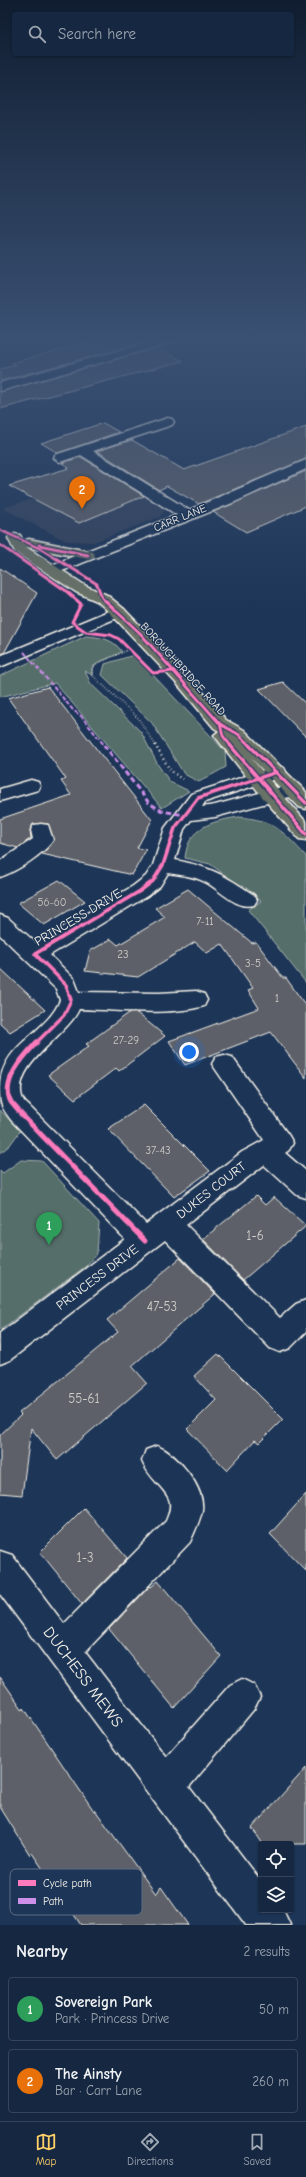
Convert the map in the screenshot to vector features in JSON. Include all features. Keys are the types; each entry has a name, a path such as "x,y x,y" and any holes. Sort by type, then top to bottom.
{"main road":[{"name":"BOROUGHBRIDGE ROAD","path":"0,530 29,543 97,584 102,598"},
{"name":"BOROUGHBRIDGE ROAD","path":"15,538 20,549 81,589 102,598 118,612 184,681 220,724 238,734 300,796"},
{"path":"29,543 88,555"},
{"name":"BOROUGHBRIDGE ROAD","path":"220,724 223,736 271,795 306,834"}],"street":[{"path":"60,458 148,429"},
{"path":"84,451 110,469 187,515"},
{"name":"CARR LANE","path":"52,570 187,515 306,464"},
{"path":"0,662 118,612"},
{"path":"257,778 277,772"},
{"name":"PRINCESS DRIVE","path":"0,1350 145,1241 21,1114 10,1099 10,1080 23,1057 43,1035 64,1016 71,1000 66,985 35,954 140,891 153,881 163,865 175,828 198,798 257,778"},
{"path":"0,796 31,786"},
{"path":"184,815 215,811 271,795"},
{"name":"BOROUGHBRIDGE ROAD","path":"271,795 300,796"},
{"path":"0,870 35,848 43,840 41,830"},
{"path":"163,865 195,871 212,877 247,900"},
{"path":"0,923 35,954"},
{"path":"71,1000 159,1002 196,1000"},
{"path":"224,1064 272,1146 306,1187"},
{"name":"DUKES COURT","path":"145,1241 272,1146"},
{"path":"167,1224 280,1338 306,1313"},
{"path":"63,1650 179,1531 186,1510 184,1494 157,1461"},
{"name":"DUCHESS MEWS","path":"0,1567 270,1925"},
{"path":"165,1786 242,1697"}],"path":[{"path":"125,645 130,650 100,662 92,668 92,675 142,724 164,765 174,775 207,794"}],"shaded area":[{"path":"113,478 167,508 160,517 94,542 66,541 2,508 89,482"}],"green space":[{"path":"86,636 111,641 122,652 100,662 92,668 92,675 85,671 91,684 141,732 158,765 170,782 189,791 162,808 55,683 0,697 0,676"},
{"path":"134,655 225,751 226,767 199,782 184,774 152,723 102,675 105,664"},
{"path":"239,817 261,821 277,828 284,833 306,856 306,983 248,910 261,901 210,864 185,858 187,848 196,832 211,824"},
{"path":"0,1110 20,1131 10,1145 0,1153"},
{"path":"21,1160 42,1161 99,1223 97,1253 86,1266 0,1330 0,1170 3,1173"}],"building":[{"path":"85,429 113,429 119,432 58,453 41,443"},
{"path":"301,429 306,429 306,459 199,504 167,486 159,490 97,451 132,440 184,470"},
{"path":"81,457 144,496 79,523 9,486 69,468 62,463"},
{"path":"306,471 306,506 246,532 213,512"},
{"path":"0,568 37,593 4,653 0,654"},
{"path":"283,682 306,704 306,737 259,689"},
{"path":"48,687 152,820 137,848 146,850 132,875 42,854 54,841 48,824 33,824 30,830 31,838 18,848 0,843 0,819 71,795 61,781 66,779 8,698"},
{"path":"59,880 85,901 44,925 18,903"},
{"path":"188,889 252,943 256,942 283,978 286,978 306,1006 306,1078 271,1032 185,1065 169,1041 259,1008 248,990 253,988 222,944 207,953 195,942 138,977 85,971 90,951 111,939 118,945 165,917 155,908"},
{"path":"0,968 45,1010 10,1032 0,1023"},
{"path":"129,1013 137,1013 165,1036 119,1071 116,1068 75,1099 48,1075 89,1046 86,1044"},
{"path":"144,1105 210,1171 174,1197 108,1129"},
{"path":"256,1196 265,1205 274,1197 306,1226 243,1280 203,1239"},
{"path":"180,1258 215,1294 132,1366 147,1383 57,1460 31,1428 22,1495 0,1493 0,1435 21,1415 19,1413 118,1332 107,1320"},
{"path":"218,1354 283,1419 259,1443 255,1440 227,1470 187,1429 216,1400 194,1376"},
{"path":"306,1494 306,1571 270,1534"},
{"path":"84,1508 127,1558 82,1604 40,1552"},
{"path":"158,1581 221,1656 174,1708 109,1629 150,1586 151,1587"},
{"path":"0,1677 23,1710 24,1708 94,1811 95,1810 138,1869 43,1869 32,1853 30,1855 0,1807"},
{"path":"306,1768 306,1844 294,1844 294,1841 261,1841 252,1828"},
{"path":"142,1875 156,1894 161,1887 188,1925 81,1925 74,1915 142,1915"}],"marked path":[{"path":"24,652 73,710 81,716 149,803 162,811 184,815"}],"cycle path":[{"path":"0,530 41,549 97,584 102,598 140,633 220,724 238,734 306,803"},
{"path":"0,545 65,590 81,604 72,622 86,632 111,635 119,639 153,673 174,671"},
{"path":"39,545 88,555"},
{"path":"220,724 223,736 271,795 306,834"},
{"path":"145,1241 21,1114 10,1099 9,1088 12,1076 18,1065 36,1043 64,1015 71,1000 66,985 35,954 140,891 153,881 163,865 175,828 198,798 277,772"}],"place":[{"name":"The Ainsty","path":"82,509"},
{"name":"Sovereign Park","path":"49,1245"}]}
